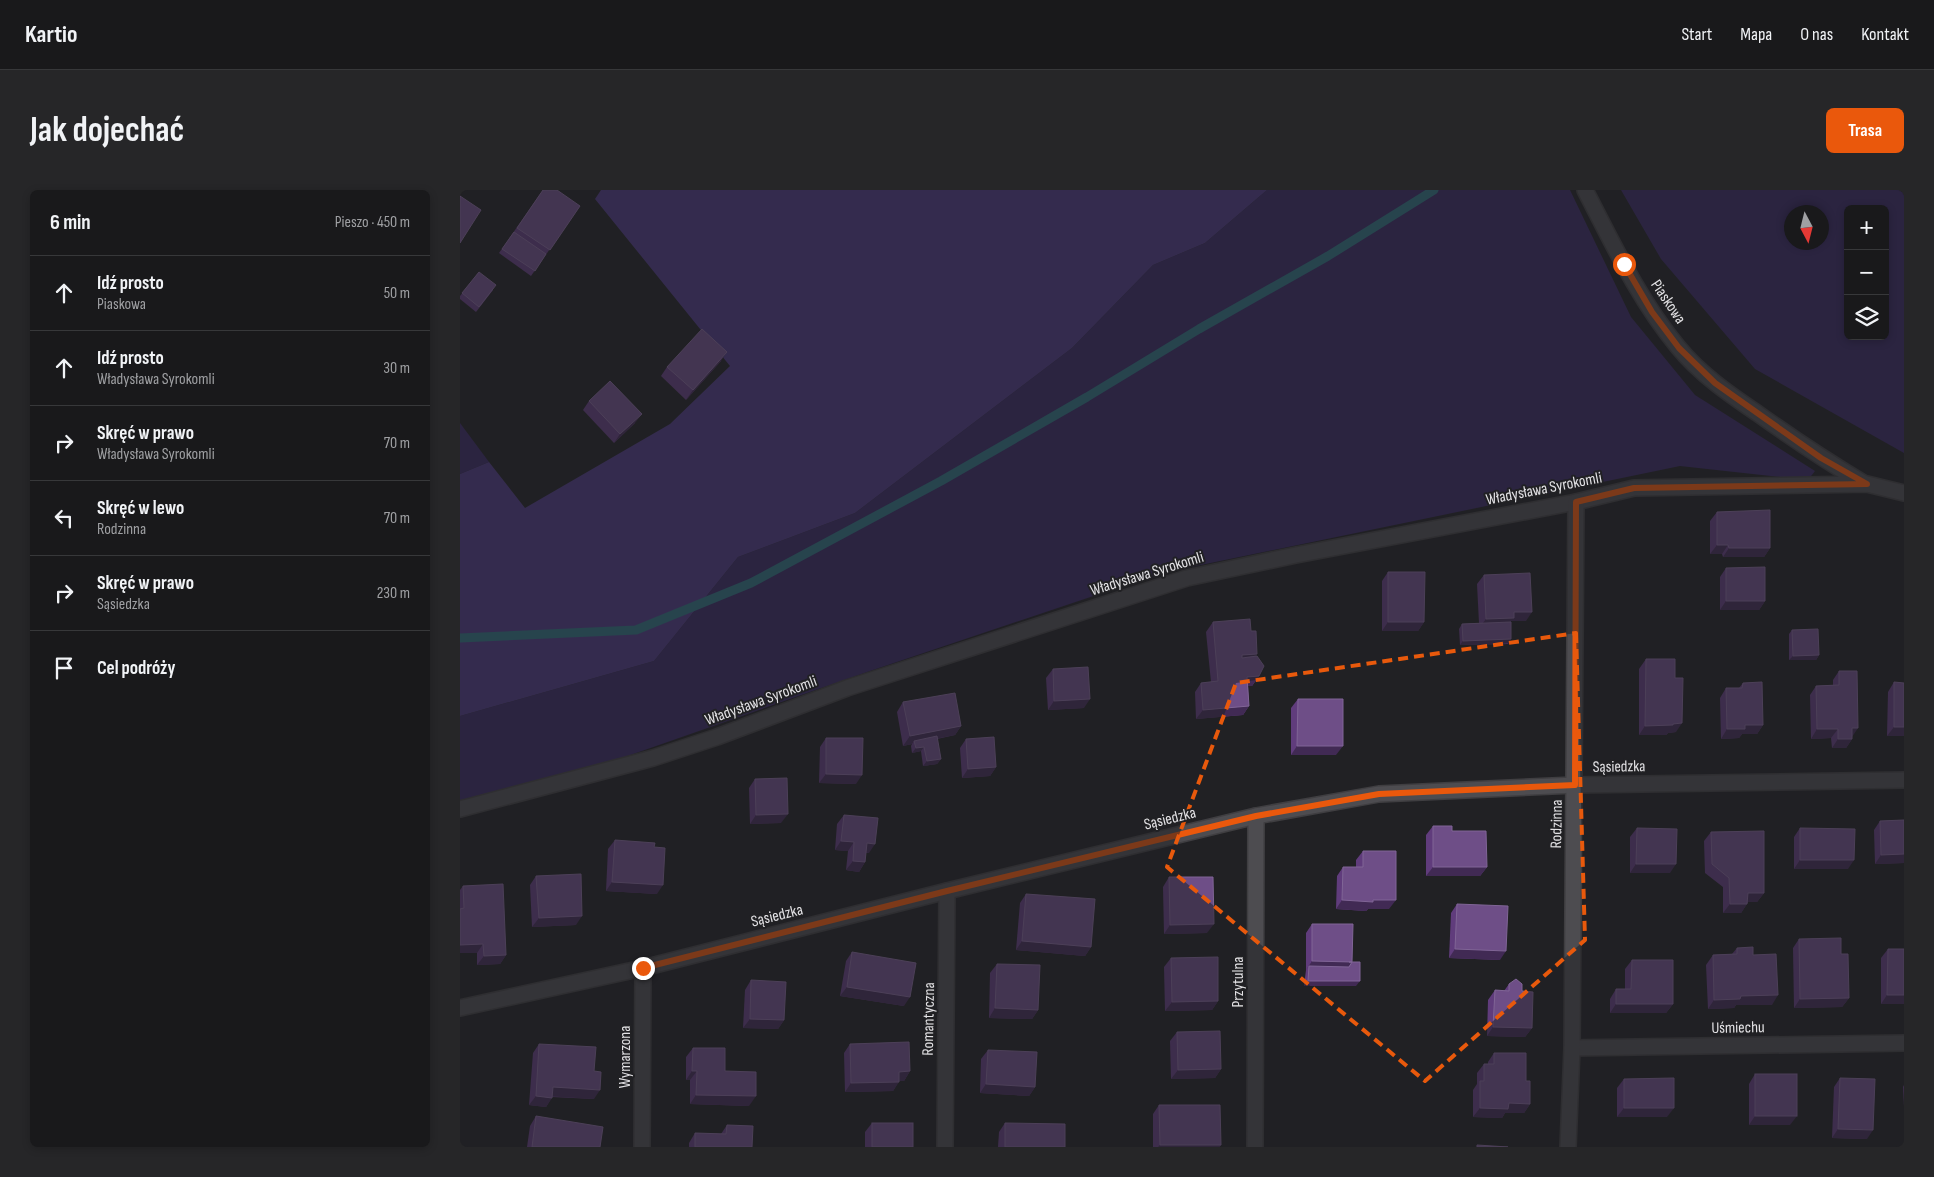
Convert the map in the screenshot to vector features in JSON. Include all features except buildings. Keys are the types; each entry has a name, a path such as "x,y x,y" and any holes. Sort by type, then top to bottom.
{"street":[{"name":"Piaskowa","path":"1585,190 1652,312 1679,348 1715,383 1752,409"},
{"name":"Władysława Syrokomli","path":"1752,409 1821,458 1867,484"},
{"name":"Władysława Syrokomli","path":"460,809 653,758 847,688 1187,578 1296,555 1576,502 1634,488 1867,484 1904,493"},
{"name":"Rodzinna","path":"1568,1147 1572,1048 1576,502"},
{"name":"Sąsiedzka","path":"460,1008 643,968 947,891 1256,816 1379,794 1575,785 1904,780"},
{"name":"Przytulna","path":"1254,1147 1256,816"},
{"name":"Romantyczna","path":"945,1147 947,891"},
{"name":"Wymarzona","path":"642,1147 643,968"},
{"name":"Uśmiechu","path":"1572,1048 1904,1043"}],"highlighted area":[{"path":"1576,633 1585,940 1425,1081 1167,867 1236,683"}],"shaded area":[{"path":"601,190 1267,190 1205,243 1153,265 1072,348 855,513 738,557 654,661 460,716 460,474 489,462 525,508 670,424 730,366 595,199"},
{"path":"1267,190 1570,190 1631,317 1695,395 1815,471 1808,480 1680,466 1162,573 870,671 599,766 460,802 460,716 654,661 738,557 855,513 1072,348 1153,265 1205,243"},
{"path":"1621,190 1904,190 1904,453 1755,369 1661,259"},
{"path":"460,423 489,462 460,474"}],"waterway":[{"path":"460,638 636,630 751,583 941,481 1087,397 1199,329 1328,256 1434,190"}],"route":[{"path":"643,968 947,891 1256,816 1379,794 1575,785 1576,502 1634,488 1867,484 1821,458 1715,383 1679,348 1652,312 1624,264"}]}
